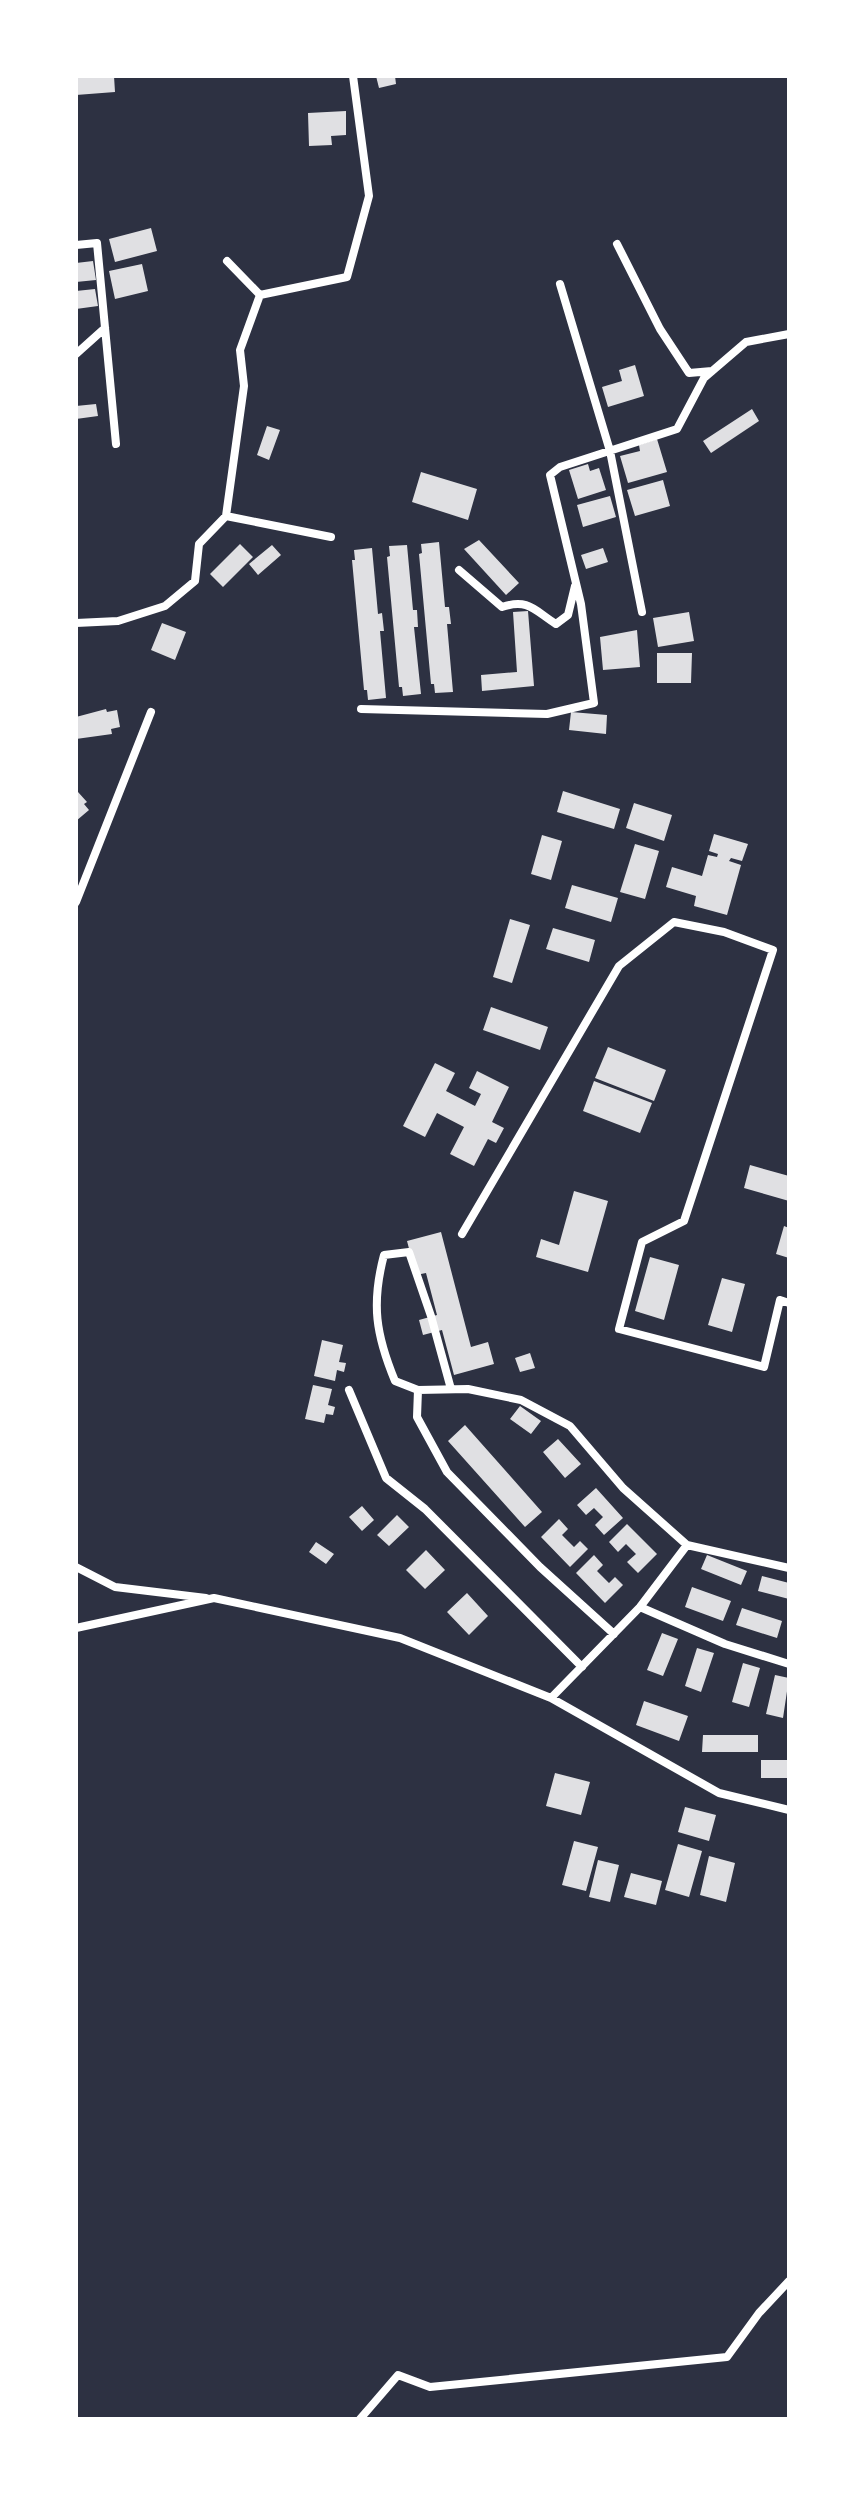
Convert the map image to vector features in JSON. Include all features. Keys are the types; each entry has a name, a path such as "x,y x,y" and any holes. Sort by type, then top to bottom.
{"street":[{"path":"260,295 347,277 369,196 353,76"},
{"path":"76,245 97,243 116,444"},
{"path":"617,244 660,329 689,373 713,370"},
{"path":"227,261 260,295"},
{"path":"560,284 610,451 642,612"},
{"path":"76,623 118,621 165,606 195,581 199,544 226,516 244,386 240,350 260,295"},
{"path":"76,354 105,328"},
{"path":"361,709 547,714 594,703 576,581 550,475 560,467 677,429 704,378 746,342 789,334"},
{"path":"226,516 331,537"},
{"path":"459,570 502,607 515,603 533,606 556,624 568,615 576,581"},
{"path":"76,902 151,712"},
{"path":"462,1234 619,966 674,922 687,924 724,932 773,950 684,1221 642,1242 619,1329 764,1367 780,1300 789,1303"},
{"path":"451,1389 409,1252 384,1255 376,1286 379,1342 395,1381 418,1390 468,1389 521,1400 570,1426 623,1488 687,1545 789,1568"},
{"path":"349,1390 386,1478 425,1509 582,1667"},
{"path":"418,1390 417,1417 447,1472 540,1567 614,1634"},
{"path":"551,1698 640,1607 687,1545"},
{"path":"76,1567 115,1587 214,1598 400,1638 551,1698 719,1793 789,1810"},
{"path":"76,1628 214,1598"},
{"path":"640,1607 725,1644 789,1664"},
{"path":"360,2419 398,2375 430,2387 727,2357 759,2313 789,2281"}],"building":[{"path":"76,76 114,76 115,92 76,95"},
{"path":"376,76 395,76 396,84 379,88"},
{"path":"346,111 346,135 331,136 332,145 309,146 308,113"},
{"path":"151,228 157,251 115,262 109,239"},
{"path":"93,261 96,280 76,282 76,263"},
{"path":"142,264 148,291 115,299 109,271"},
{"path":"95,289 98,306 76,309 76,291"},
{"path":"635,365 644,396 608,407 602,387 622,381 619,370"},
{"path":"96,404 98,416 76,419 76,406"},
{"path":"752,409 759,421 711,453 703,441"},
{"path":"267,426 280,430 269,460 257,455"},
{"path":"657,439 667,472 628,483 620,456 640,451 639,445"},
{"path":"588,464 590,471 599,468 606,490 578,499 569,470"},
{"path":"421,472 477,489 468,520 412,502"},
{"path":"663,480 670,506 635,516 627,490"},
{"path":"610,496 616,517 583,527 577,505"},
{"path":"479,540 519,583 506,595 464,549"},
{"path":"439,542 445,607 449,607 451,624 447,624 453,692 435,693 434,684 431,684 419,554 422,553 421,544"},
{"path":"240,544 253,557 223,587 210,574"},
{"path":"272,545 281,555 258,575 249,564"},
{"path":"407,545 413,610 417,610 418,627 414,627 421,694 403,696 402,687 399,687 387,557 390,556 389,546"},
{"path":"372,548 378,614 382,613 384,631 380,631 386,698 368,700 367,690 364,690 352,560 355,560 354,550"},
{"path":"603,548 608,562 586,569 581,555"},
{"path":"528,611 534,686 482,691 481,675 517,672 513,612"},
{"path":"689,612 694,641 658,647 653,618"},
{"path":"162,623 186,632 175,660 151,650"},
{"path":"637,630 640,667 603,670 600,637"},
{"path":"657,653 692,653 691,683 657,683"},
{"path":"106,709 107,712 117,710 120,727 111,729 112,734 76,739 76,717"},
{"path":"571,712 607,715 606,734 569,730"},
{"path":"563,791 620,809 614,829 557,812"},
{"path":"78,792 87,802 84,804 89,810 76,821"},
{"path":"634,803 672,815 664,841 626,828"},
{"path":"714,834 748,844 742,861 731,858 729,861 741,865 727,915 694,906 696,896 666,887 672,867 702,876 708,855 717,857 718,854 709,851"},
{"path":"542,835 562,841 551,880 531,874"},
{"path":"635,844 659,851 645,899 620,892"},
{"path":"572,885 618,898 611,922 565,908"},
{"path":"510,919 530,925 512,983 493,977"},
{"path":"553,928 595,940 589,962 546,949"},
{"path":"491,1007 548,1027 540,1050 483,1030"},
{"path":"608,1047 666,1070 654,1101 595,1078"},
{"path":"435,1063 455,1073 446,1091 475,1106 481,1094 469,1088 477,1071 509,1087 492,1122 504,1128 496,1143 488,1139 474,1166 450,1154 464,1127 437,1113 425,1137 403,1126"},
{"path":"594,1081 652,1103 640,1133 583,1111"},
{"path":"750,1165 789,1176 789,1201 744,1188"},
{"path":"574,1191 608,1201 588,1272 536,1257 541,1239 559,1245"},
{"path":"784,1226 789,1228 789,1258 776,1254"},
{"path":"441,1232 471,1347 488,1342 494,1364 454,1375 442,1330 423,1335 419,1320 437,1315 426,1273 416,1275 407,1241"},
{"path":"650,1257 679,1265 664,1320 635,1311"},
{"path":"722,1278 745,1284 732,1332 708,1325"},
{"path":"322,1340 343,1345 339,1362 346,1363 344,1372 337,1370 335,1381 314,1376"},
{"path":"530,1353 535,1368 520,1372 515,1358"},
{"path":"313,1385 332,1389 328,1405 335,1407 333,1415 326,1414 324,1423 305,1419"},
{"path":"520,1406 541,1421 531,1434 510,1419"},
{"path":"465,1425 542,1512 525,1527 448,1441"},
{"path":"558,1439 581,1464 565,1478 543,1452"},
{"path":"596,1488 623,1518 604,1535 595,1525 603,1517 594,1508 586,1515 577,1505"},
{"path":"362,1506 374,1520 362,1531 349,1517"},
{"path":"397,1515 409,1527 389,1546 377,1535"},
{"path":"559,1519 568,1529 562,1535 574,1547 580,1541 588,1549 570,1567 541,1537"},
{"path":"627,1524 657,1554 638,1573 627,1562 636,1554 626,1544 618,1552 609,1542"},
{"path":"316,1542 334,1554 326,1564 309,1552"},
{"path":"426,1550 445,1570 425,1589 406,1570"},
{"path":"594,1555 603,1565 597,1571 609,1583 615,1577 623,1585 605,1603 576,1573"},
{"path":"707,1555 747,1571 741,1585 701,1569"},
{"path":"762,1576 789,1583 789,1599 758,1591"},
{"path":"692,1587 731,1601 723,1621 685,1607"},
{"path":"467,1593 488,1616 469,1635 447,1612"},
{"path":"742,1608 782,1621 777,1638 736,1625"},
{"path":"662,1633 678,1639 663,1676 647,1670"},
{"path":"697,1648 714,1653 701,1692 685,1686"},
{"path":"743,1663 760,1668 749,1707 732,1702"},
{"path":"775,1675 789,1678 783,1718 766,1714"},
{"path":"644,1701 688,1716 679,1741 636,1725"},
{"path":"703,1735 758,1735 758,1752 702,1752"},
{"path":"761,1760 789,1760 789,1778 761,1778"},
{"path":"555,1773 590,1782 581,1815 546,1806"},
{"path":"685,1807 716,1815 709,1841 678,1832"},
{"path":"574,1841 598,1847 586,1891 562,1885"},
{"path":"678,1844 702,1851 689,1897 665,1890"},
{"path":"709,1856 735,1863 726,1902 700,1895"},
{"path":"598,1860 619,1865 610,1902 589,1897"},
{"path":"631,1873 662,1881 656,1905 624,1897"}]}
